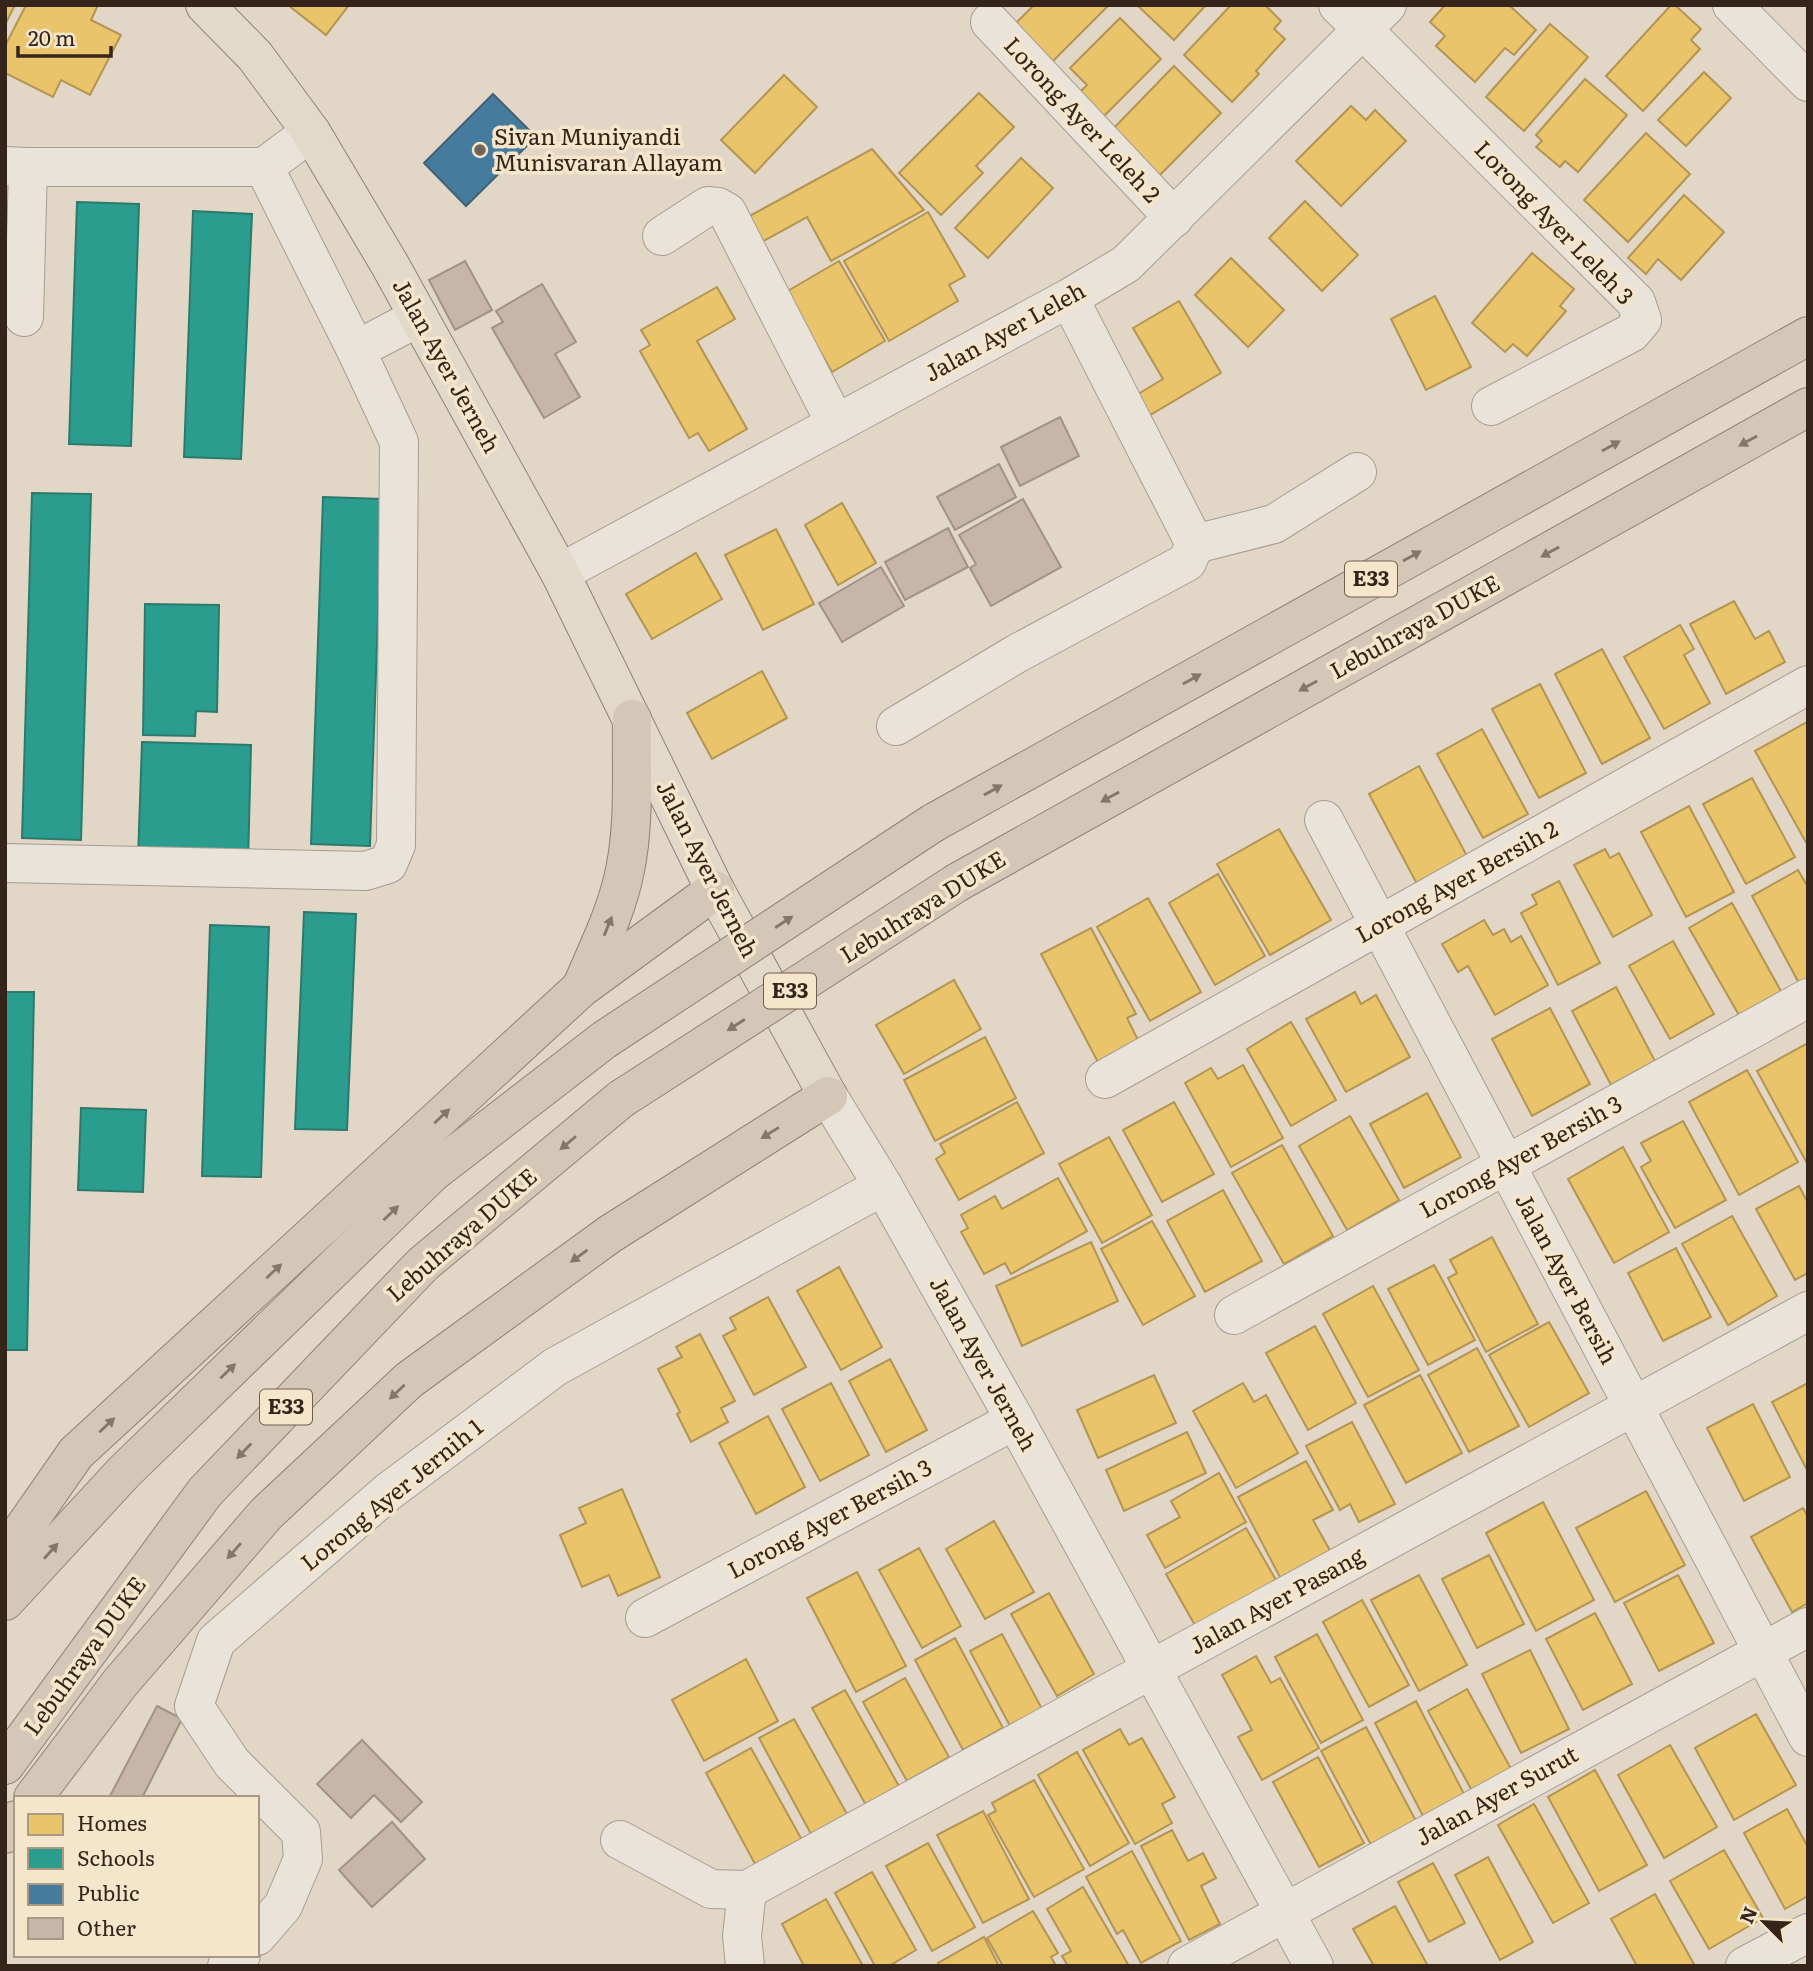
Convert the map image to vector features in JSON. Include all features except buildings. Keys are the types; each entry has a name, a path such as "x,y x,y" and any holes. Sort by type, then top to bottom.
{"highway":[{"name":"E33","path":"5,1601 124,1472 432,1173 604,1040 933,823 1808,336"},
{"name":"Lebuhraya DUKE","path":"5,1765 205,1492 423,1264 621,1099 958,882 1808,407"},
{"path":"581,988 611,920 625,869 630,823 632,719"},
{"path":"5,1555 76,1453 581,988 715,890"},
{"path":"35,1796 120,1683 267,1514 409,1380 610,1234 828,1096"}],"main road":[{"name":"Jalan Ayer Jerneh","path":"205,5 255,56 312,132 419,317 560,573 715,890 828,1096"}],"street":[{"path":"1732,5 1808,82"},
{"name":"Jalan Ayer Leleh","path":"560,573 1069,298 1126,264 1174,218 1363,14"},
{"name":"Lorong Ayer Leleh 3","path":"1363,14 1636,302 1642,320 1631,333 1491,406"},
{"name":"Lorong Ayer Leleh 2","path":"990,22 1174,218"},
{"path":"24,317 17,166 264,167 312,132"},
{"path":"5,863 365,871 388,864 396,845 399,442 264,167"},
{"path":"662,236 708,206 727,212 836,424"},
{"path":"1069,298 1195,544"},
{"path":"356,350 419,317"},
{"path":"1195,544 1274,524 1357,472"},
{"path":"896,726 1016,654 1187,562 1195,544"},
{"name":"Lorong Ayer Bersih 2","path":"1105,1079 1808,685"},
{"name":"Jalan Ayer Bersih","path":"1324,820 1808,1737"},
{"name":"Lorong Ayer Bersih 3","path":"1234,1315 1808,998"},
{"name":"Jalan Ayer Jerneh","path":"828,1096 883,1186 1015,1420 1314,1966"},
{"name":"Lorong Ayer Jernih 1","path":"259,1934 283,1906 303,1859 301,1832 233,1763 194,1706 216,1641 410,1475 555,1367 883,1186"},
{"name":"Jalan Ayer Pasang","path":"747,1890 1808,1311"},
{"name":"Lorong Ayer Bersih 3","path":"645,1618 1015,1420"},
{"path":"5,1523 76,1453"},
{"name":"Jalan Ayer Surut","path":"1187,1966 1808,1627"},
{"path":"620,1840 711,1889 747,1890 742,1937 745,1966"},
{"path":"1745,1966 1808,1933"}],"place":[{"name":"Sivan Muniyandi Munisvaran Allayam","path":"480,150"}]}
